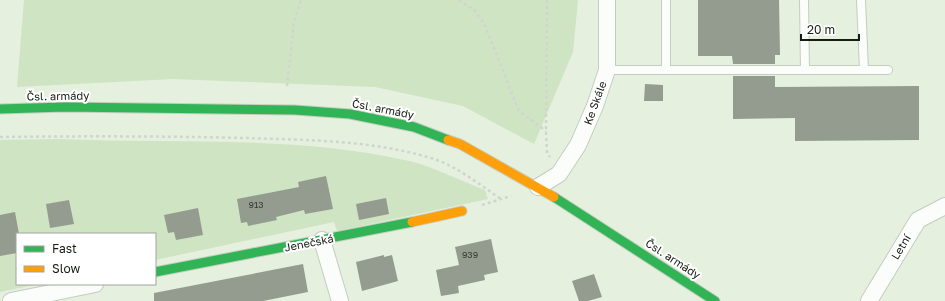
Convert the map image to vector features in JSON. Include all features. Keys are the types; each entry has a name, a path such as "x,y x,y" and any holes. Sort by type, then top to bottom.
{"main road":[{"name":"Čsl. armády","path":"0,109 65,107 295,110 350,114 414,127 460,144 538,187 715,301"},
{"name":"Jenečská","path":"156,272 462,211"}],"street":[{"name":"Ke Skále","path":"538,187 559,174 578,145 595,106 607,70 607,0"},
{"name":"Letní","path":"869,301 918,220 945,206"},
{"path":"322,240 340,301"},
{"path":"11,301 54,297 92,285"}],"lane":[{"path":"666,0 666,70"},
{"path":"804,0 805,70"},
{"path":"861,0 864,70"},
{"path":"607,70 888,70"}],"path":[{"path":"287,86 294,22 301,0"},
{"path":"459,0 474,10 484,23 520,111 546,131"},
{"path":"547,0 546,131 548,153 559,174"},
{"path":"0,137 127,135 309,140 387,148 435,160 464,175 501,199"},
{"path":"462,211 538,187"}],"green space":[{"path":"24,0 578,0 573,52 534,144 463,106 375,87 173,79 17,87"},
{"path":"57,139 234,142 322,147 409,161 438,170 485,190 488,199 337,231 334,222 156,260 156,233 16,233 16,285 34,285 0,292 0,140"}],"building":[{"path":"698,0 779,0 780,55 775,55 775,64 733,64 732,56 698,56"},
{"path":"733,76 775,76 775,87 919,86 919,140 795,141 795,118 733,119"},
{"path":"645,84 663,85 663,101 644,101"},
{"path":"326,176 333,209 305,214 304,210 276,217 277,220 248,226 247,222 241,223 237,199 299,187 298,182"},
{"path":"386,198 389,214 359,220 356,204"},
{"path":"69,200 74,224 50,228 46,204"},
{"path":"198,208 203,235 176,240 174,232 168,233 164,215"},
{"path":"15,212 19,233 16,233 16,253 0,256 0,215"},
{"path":"491,239 498,272 484,275 485,280 458,286 459,293 441,296 436,270 459,265 455,247"},
{"path":"384,255 384,257 392,255 398,281 362,291 356,262"},
{"path":"303,264 308,292 263,301 154,301 154,293"},
{"path":"594,274 602,297 588,301 579,301 572,281"}],"traffic: fast":[{"path":"0,109 65,107 295,110 350,114 414,127 448,140"},
{"path":"554,197 715,301"},
{"path":"156,272 412,222"}],"traffic: slow":[{"path":"448,140 460,144 554,197"},
{"path":"412,222 462,211"}]}
